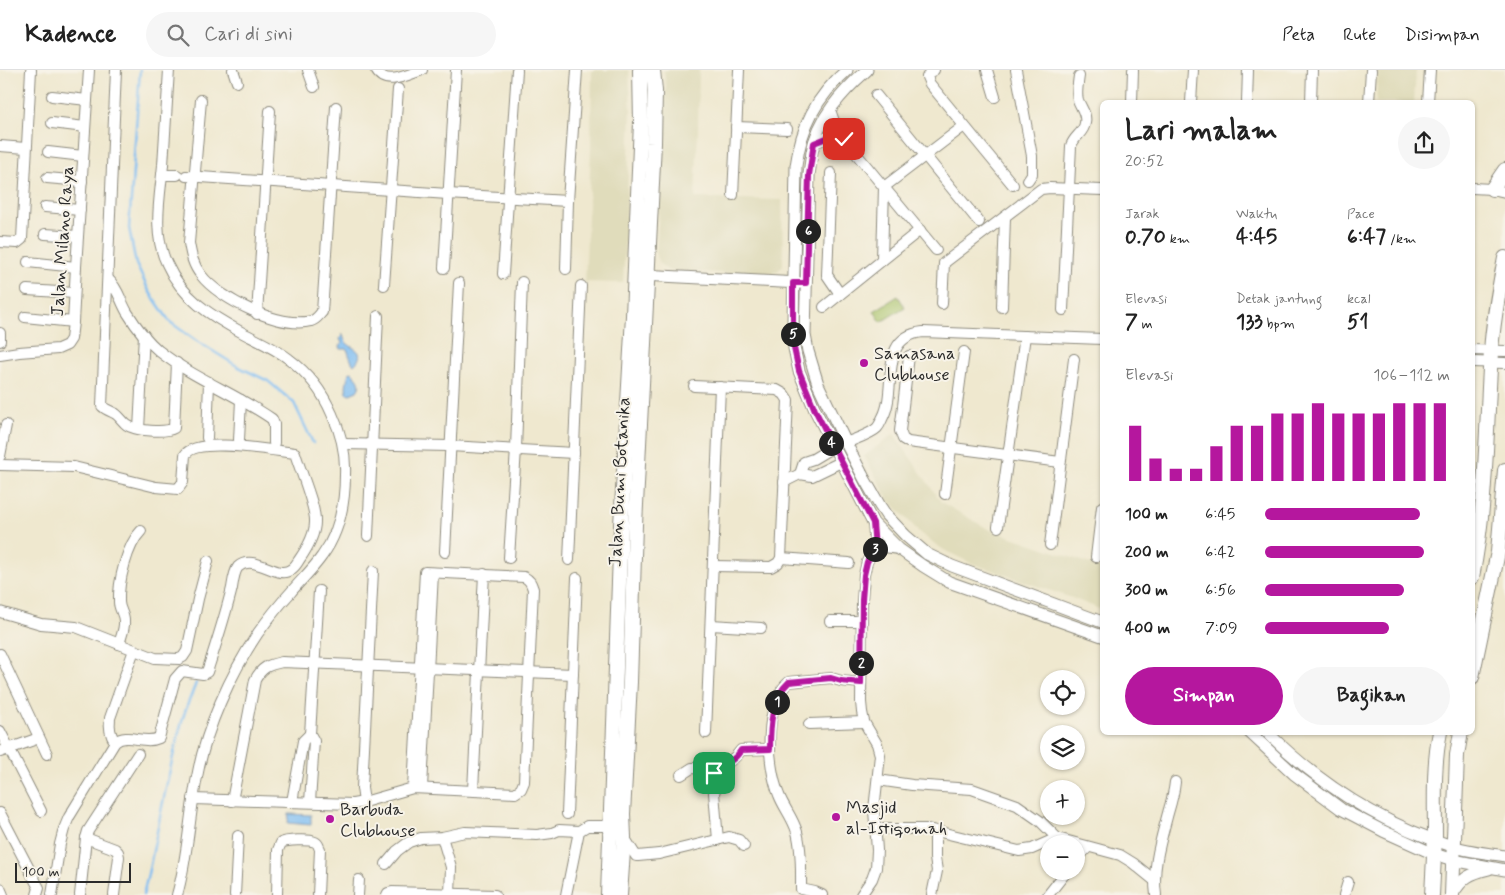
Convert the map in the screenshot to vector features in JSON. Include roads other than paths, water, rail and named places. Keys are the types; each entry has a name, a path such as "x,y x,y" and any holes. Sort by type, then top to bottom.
{"main road":[{"name":"Jalan Bumi Botanika","path":"620,895 624,836 623,814 630,682 635,525 641,275 640,70"},
{"name":"Jalan Bumi Botanika","path":"608,895 621,525 641,275 654,143 654,70"},
{"path":"1499,190 1505,170"},
{"path":"1475,561 1483,504 1491,357 1496,308 1505,258"},
{"path":"1475,663 1498,552 1505,470"},
{"path":"621,525 635,525"},
{"path":"1432,895 1435,790 1439,735"},
{"path":"1452,895 1457,755 1460,735"}],"street":[{"path":"0,242 17,243 22,239 31,70"},
{"path":"82,70 89,70"},
{"name":"Jalan Milano Raya","path":"0,355 58,350 67,346 71,339 89,70"},
{"path":"116,70 102,406 106,410 115,413 128,426 139,429 169,431 174,428 177,363"},
{"path":"169,70 158,212 160,242 166,264 180,287 201,308 242,333 277,351 307,375 326,400 337,425 343,444 346,473 341,513 336,532 321,558 258,633 236,671 210,729 197,776 184,863 177,895"},
{"path":"233,70 237,82"},
{"path":"308,70 314,87"},
{"path":"376,70 382,78 390,80 422,70"},
{"path":"444,268 456,70"},
{"path":"503,274 517,70"},
{"path":"566,270 568,200 577,70"},
{"path":"732,195 739,70"},
{"path":"847,70 834,83 812,112 798,150 796,166 793,283 794,348 799,371 815,410 873,523 899,549 949,582 1099,635"},
{"path":"867,70 851,84 823,121 814,143 809,175 805,336 818,384 864,478 886,515 906,536 928,554 952,566 1100,622"},
{"path":"934,70 927,77 930,84 1014,185"},
{"path":"979,70 990,82"},
{"path":"987,70 994,97"},
{"path":"1016,70 1032,156 1032,174 1028,180"},
{"path":"1132,100 1133,70"},
{"path":"1191,100 1193,70"},
{"path":"1247,100 1248,70"},
{"path":"1311,100 1312,70"},
{"path":"1369,100 1371,70"},
{"path":"1428,100 1430,70"},
{"path":"1064,310 1071,146 1072,141 1081,134 1085,124 1084,111 1078,96 1079,76"},
{"path":"384,285 398,89"},
{"path":"876,95 979,222"},
{"path":"52,96 87,100"},
{"path":"201,100 186,176 189,243 192,262 201,276 215,288 257,314 281,320 300,322 311,321 322,312 336,107"},
{"path":"830,110 835,124 842,131 844,139 936,250"},
{"path":"257,314 270,111"},
{"path":"52,123 85,127"},
{"path":"884,187 964,126"},
{"path":"736,127 787,129"},
{"path":"814,143 829,137 844,139"},
{"path":"0,146 26,148"},
{"path":"48,152 84,156"},
{"path":"831,173 827,275 840,294"},
{"path":"162,175 508,198 568,200"},
{"path":"47,178 82,181"},
{"path":"882,260 884,187"},
{"path":"1475,188 1499,190"},
{"path":"942,304 944,263 1041,189 1100,190"},
{"path":"45,207 80,210"},
{"path":"1002,307 1005,217"},
{"path":"824,307 920,230"},
{"path":"45,234 78,236"},
{"path":"28,262 76,267"},
{"path":"641,275 806,283"},
{"path":"108,279 117,289 127,311 144,335 158,350 272,419 274,424 274,443"},
{"path":"445,552 459,282"},
{"path":"508,558 516,449 522,282"},
{"path":"569,560 580,286"},
{"path":"27,290 74,293"},
{"path":"368,536 378,316"},
{"path":"25,317 73,322"},
{"path":"845,440 875,421 881,420 888,400 893,354 906,336 923,332 1100,339"},
{"path":"0,333 0,341"},
{"path":"139,429 144,335"},
{"path":"998,527 1025,336"},
{"path":"1475,351 1505,363"},
{"path":"945,494 964,352"},
{"path":"1475,361 1505,352"},
{"path":"910,356 900,431 903,438 908,442 1060,462"},
{"path":"1050,545 1074,359"},
{"path":"207,438 209,382"},
{"path":"694,386 777,390 784,394 788,400 781,558 778,563 771,567 713,566"},
{"path":"706,733 720,387"},
{"path":"239,440 241,400"},
{"path":"0,456 6,425"},
{"path":"343,444 450,446 574,453"},
{"path":"0,465 74,468 156,487 178,489 183,482 185,455 187,452 200,447 226,446 295,453 315,522 314,531 303,554 295,567 288,572 282,573 250,562 243,563 236,570 223,624 207,672 203,674 182,671"},
{"path":"800,474 804,462 833,448"},
{"path":"784,482 800,474 812,476 841,462"},
{"path":"862,895 872,879 876,868 877,850 874,810 880,755 864,722 861,683 864,575 867,562 875,548 873,523"},
{"path":"1096,557 1100,524"},
{"path":"119,644 124,619 119,600 122,574 132,544 141,531"},
{"path":"875,548 884,546 899,549"},
{"path":"781,558 849,563"},
{"path":"0,612 41,624 76,627 155,658 178,659 182,658 187,651 208,561"},
{"path":"364,802 362,788 373,570"},
{"path":"193,799 353,804 417,788 515,792 521,789 524,782 533,589 532,584 524,577 429,572 417,788"},
{"path":"473,790 484,574"},
{"path":"567,814 577,578"},
{"path":"310,802 314,741 310,734 319,592"},
{"path":"830,621 862,620"},
{"path":"710,625 761,628"},
{"path":"115,742 109,727 110,718 134,650"},
{"path":"0,654 47,754"},
{"path":"178,659 182,671"},
{"path":"232,801 255,680 259,672 270,665 282,662 573,674"},
{"path":"52,895 60,844 69,817 115,742 120,738 149,741 158,738 175,679 182,671"},
{"path":"822,895 801,889 797,833 792,818 778,793 772,766 770,727 780,692 789,682 831,678 861,683"},
{"path":"809,724 864,722"},
{"path":"0,731 4,750 41,811"},
{"path":"292,802 303,741 310,734"},
{"path":"1252,735 1294,774 1341,809 1383,831 1434,854 1505,856"},
{"path":"1270,735 1301,764 1347,798 1389,821 1434,840 1453,854 1493,868 1505,870"},
{"path":"4,750 39,738"},
{"path":"681,775 692,768 712,770 724,765 735,758 741,750 770,749"},
{"path":"80,895 88,831 138,754"},
{"path":"712,770 716,787 714,794 718,840"},
{"path":"878,780 972,790 1017,805 1040,821 1054,835"},
{"path":"1156,895 1154,880 1159,849 1174,793 1175,782"},
{"path":"0,813 38,892"},
{"path":"386,864 397,850 408,842 421,838 442,837 465,832 536,835 559,830 579,831 586,826 610,826"},
{"path":"876,828 915,828 936,831 1019,851 1040,845"},
{"path":"566,895 579,831"},
{"path":"932,895 937,871 935,858 936,831"},
{"path":"235,895 238,836"},
{"path":"624,836 636,856 659,854 729,837 739,840 744,846"},
{"path":"442,837 451,867 450,894"},
{"path":"86,838 115,849 118,852 114,895"},
{"path":"277,895 278,850 280,843 285,841 314,842 318,845 320,850 318,895"},
{"path":"1085,846 1120,855 1154,880"},
{"path":"1085,850 1088,847"},
{"path":"1452,895 1457,886 1466,877 1493,868"},
{"path":"227,895 236,870"},
{"path":"358,895 359,880"},
{"path":"1048,895 1060,880"},
{"path":"1344,895 1348,882"},
{"path":"0,888 3,895"},
{"path":"387,895 392,892 495,895"}],"water":[{"path":"343,334 346,343 360,354 354,365 347,349 341,349 340,347 342,343 340,339"},
{"path":"352,372 358,379 360,386 357,391 350,394 347,393 346,386 349,373"},
{"path":"289,814 311,815 311,825 288,823"}],"waterway":[{"path":"140,70 129,228 136,264 149,291 170,322 237,366 268,381 294,403 313,443"},
{"path":"143,895 178,737 185,711 196,683"}],"place":[{"name":"Samasana Clubhouse","path":"864,363"},
{"name":"Masjid al-Istiqomah","path":"836,817"},
{"name":"Barbuda Clubhouse","path":"330,819"}]}
